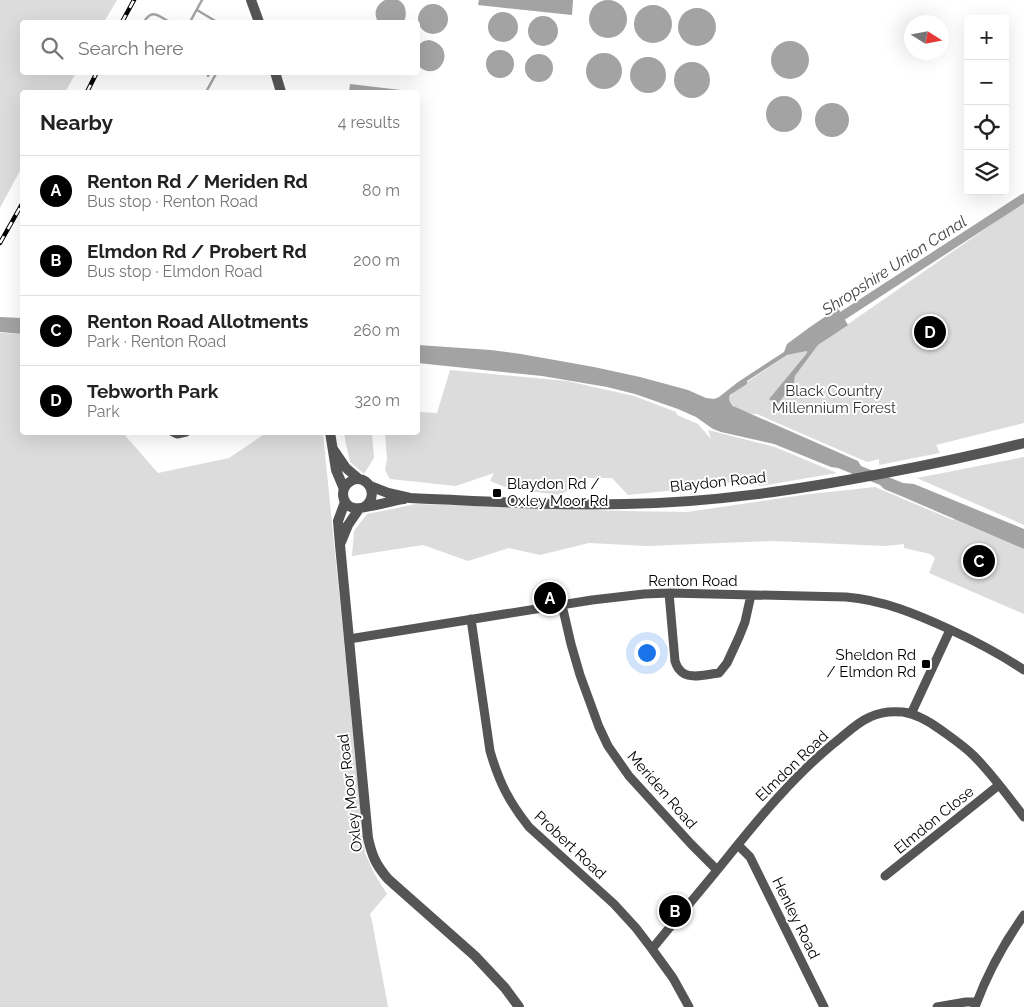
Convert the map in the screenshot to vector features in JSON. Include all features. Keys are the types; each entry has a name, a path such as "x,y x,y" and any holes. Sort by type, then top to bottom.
{"street":[{"path":"251,0 258,20"},
{"path":"276,75 280,90"},
{"path":"330,435 336,470 344,489"},
{"name":"Blaydon Road","path":"370,486 388,493 410,498 552,504 626,504 718,498 825,484 927,465 1024,443"},
{"path":"331,446 346,468 359,479 366,482 373,494 370,503 361,508 351,507 345,502 344,489 349,482 359,479"},
{"name":"Blaydon Road","path":"361,508 410,498"},
{"name":"Oxley Moor Road","path":"345,502 338,521 368,838 374,860 388,879 475,956 519,1007"},
{"name":"Oxley Moor Road","path":"340,545 348,525 361,508"},
{"path":"669,593 675,661 684,674 690,676 718,672 727,664 745,622 751,595"},
{"name":"Renton Road","path":"349,639 617,597 669,593 846,597 868,599 902,609 969,638 1024,670"},
{"name":"Meriden Road","path":"562,605 580,675 598,727 608,746 629,776 717,870"},
{"name":"Probert Road","path":"471,619 490,751 504,791 518,814 529,827 614,904 636,928 673,978 689,1007"},
{"path":"911,714 950,630"},
{"name":"Elmdon Road","path":"652,948 792,781 814,759 855,726 869,717 880,713 911,714 935,726 964,747 987,770 1024,817"},
{"name":"Elmdon Close","path":"885,876 999,785"},
{"name":"Henley Road","path":"738,844 750,858 824,1007"},
{"path":"938,1007 966,1002 976,1004 1001,950 1024,915"}],"green space":[{"path":"0,0 117,0 105,20 20,20 20,75 75,75 66,90 20,90 20,171 0,208"},
{"name":"Black Country Millennium Forest","path":"1024,202 1024,423 936,445 940,453 879,465 879,459 867,462 757,414 740,411 733,405 729,398 747,382 787,355 807,351 769,399 794,383 795,376 818,345"},
{"path":"0,333 20,334 20,435 125,435 158,473 229,458 263,435 323,435 365,853 374,873 387,894 370,914 388,1007 0,1007"},
{"path":"450,370 567,381 634,396 676,412 677,415 698,424 711,439 708,430 775,447 837,473 760,486 748,480 628,495 612,478 585,478 561,495 510,489 490,481 494,473 456,486 390,479 385,470 387,459 385,435 420,435 420,412 437,413"},
{"path":"344,435 372,435 374,458 364,474 350,462"},
{"path":"1024,457 1024,525 917,478"},
{"path":"875,487 1024,549 1024,614 929,573 935,558 930,554 904,548 904,544 885,546 773,541 647,546 589,543 540,555 509,548 468,561 423,545 352,556 354,531 367,514 416,504 687,512 810,494"}],"shaded area":[{"path":"385,0 398,0 405,7 405,20 377,20 376,10 379,4"},
{"path":"479,0 573,0 572,15 478,5"},
{"path":"608,0 621,6 627,19 621,32 608,38 595,32 589,19 595,6"},
{"path":"427,5 439,5 447,13 447,25 439,33 427,33 420,27 419,13"},
{"path":"653,5 660,6 666,11 671,17 671,31 666,37 660,42 653,43 646,42 640,37 635,31 634,24 635,17 640,11 646,6"},
{"path":"697,8 704,9 710,14 715,20 715,34 710,40 704,45 697,46 690,45 684,40 679,34 678,27 679,20 684,14 690,9"},
{"path":"503,12 509,13 517,21 517,33 509,41 503,42 497,41 489,33 488,27 489,21 497,13"},
{"path":"543,16 549,17 557,25 557,37 549,45 543,46 537,45 529,37 528,31 529,25 537,17"},
{"path":"429,40 438,44 443,49 445,56 443,62 439,68 433,71 426,71 420,67 420,44"},
{"path":"790,41 803,47 809,60 803,73 790,79 777,73 771,60 777,47"},
{"path":"500,50 510,54 514,64 510,74 500,78 490,74 486,64 490,54"},
{"path":"604,53 611,54 617,58 621,64 621,78 617,84 611,88 604,89 597,88 591,84 587,78 586,71 587,64 591,58 597,54"},
{"path":"539,54 549,58 553,68 549,78 539,82 529,78 525,68 529,58"},
{"path":"648,57 655,58 661,62 665,68 665,82 661,88 655,92 648,93 641,92 635,88 631,82 630,75 631,68 635,62 641,58"},
{"path":"692,62 699,63 705,67 709,73 709,87 705,93 699,97 692,98 685,97 679,93 675,87 674,80 675,73 679,67 685,63"},
{"path":"350,84 401,90 349,90"},
{"path":"784,96 796,102 802,114 796,126 784,132 772,126 766,114 772,102"},
{"path":"832,103 844,108 849,120 844,132 832,137 820,132 815,120 820,108"},
{"path":"838,308 848,325 818,345 795,376 794,383 777,405 769,399 807,351 787,355 747,381 747,384 730,395 729,400 733,406 858,461 861,466 903,483 914,484 1024,529 1024,549 838,468 831,467 774,444 721,432 678,409 635,394 607,387 542,376 420,363 420,345 491,350 594,367 640,377 714,399 784,352 787,344"},
{"path":"0,317 20,318 20,334 0,332"}],"waterway":[{"path":"191,20 202,0"},
{"path":"197,10 214,20"},
{"path":"146,20 153,14 166,20"},
{"path":"207,90 215,75"},
{"name":"Shropshire Union Canal","path":"833,322 1024,198"}],"railway":[{"path":"123,20 134,0"},
{"path":"88,90 96,75"},
{"path":"0,243 20,208"}],"place":[{"name":"Tebworth Park","path":"930,332"},
{"name":"Blaydon Rd / Oxley Moor Rd","path":"497,493"},
{"name":"Renton Road Allotments","path":"979,561"},
{"name":"Renton Rd / Meriden Rd","path":"550,598"},
{"name":"Sheldon Rd / Elmdon Rd","path":"926,664"},
{"name":"Elmdon Rd / Probert Rd","path":"675,911"}]}
